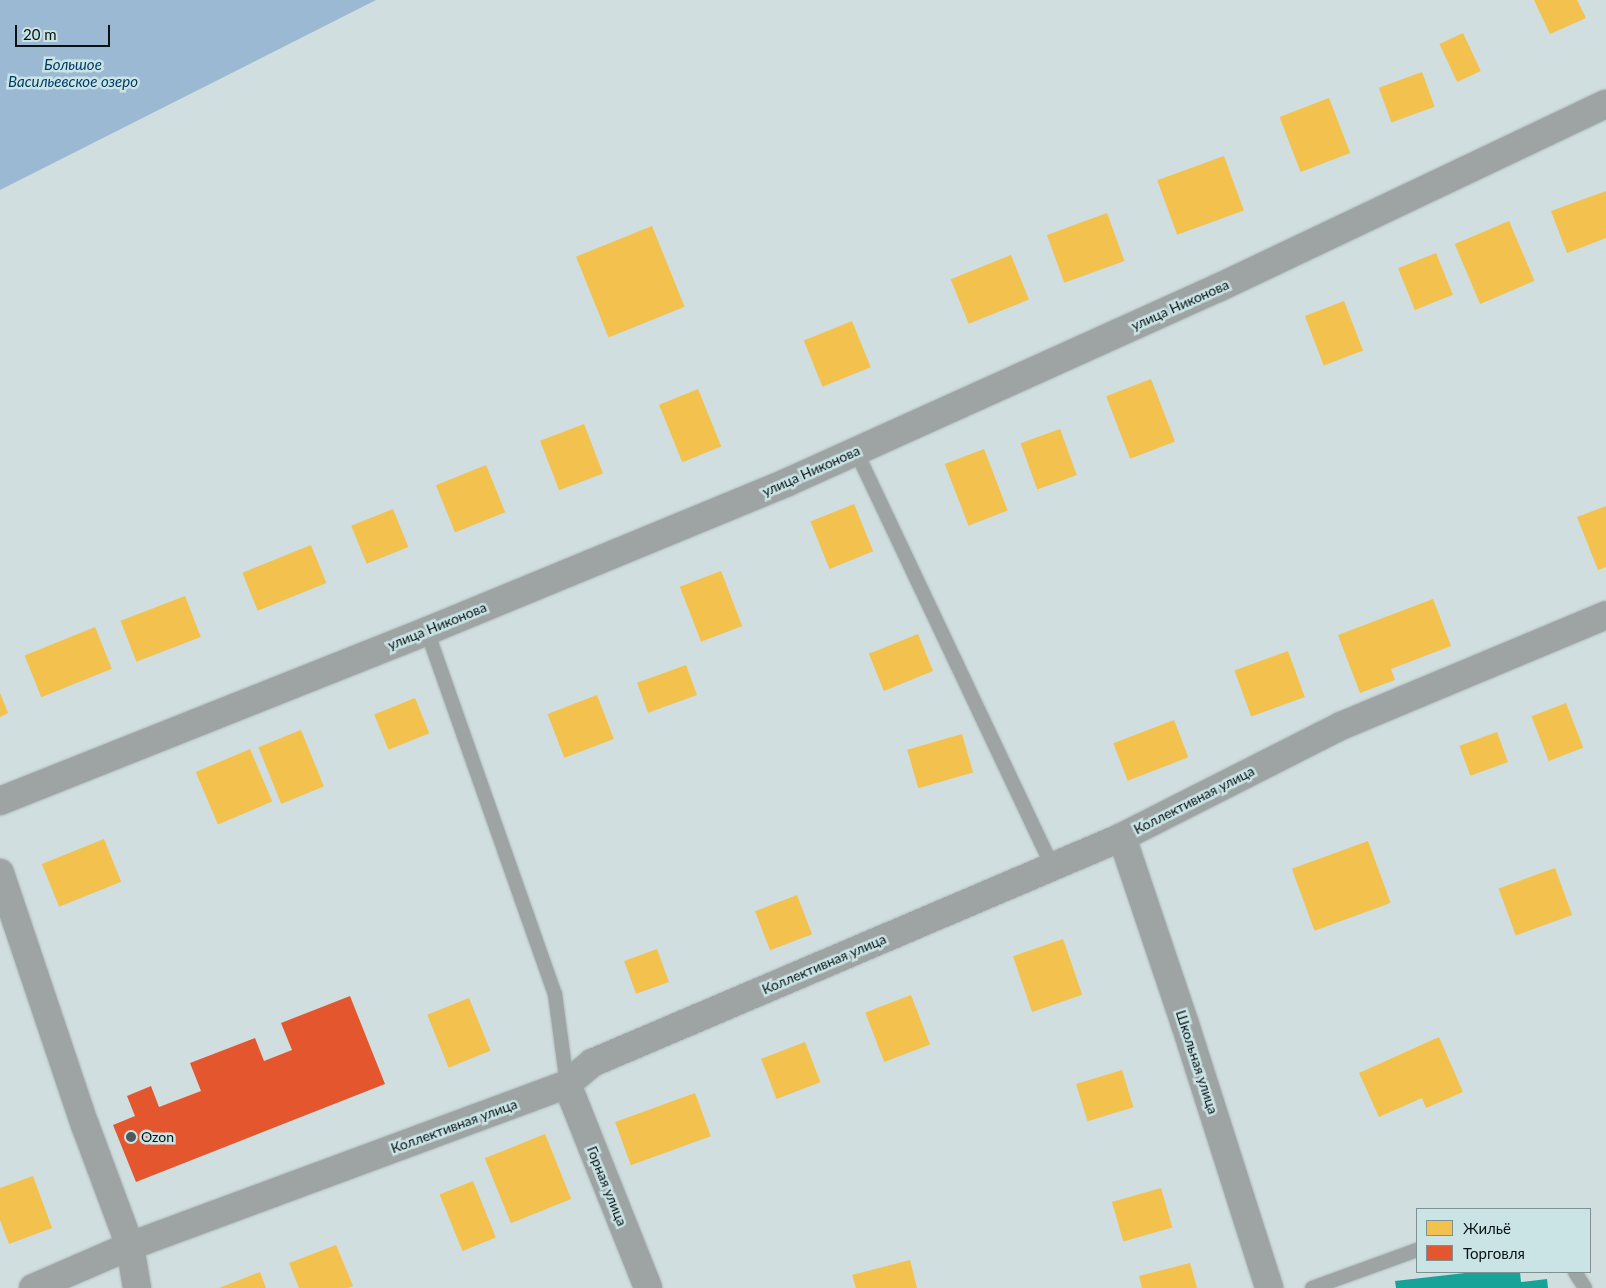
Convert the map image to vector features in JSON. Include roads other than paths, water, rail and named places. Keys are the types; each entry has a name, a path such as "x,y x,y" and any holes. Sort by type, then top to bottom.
{"street":[{"name":"улица Никонова","path":"0,801 427,631 788,482 1211,292 1606,104"},
{"name":"Коллективная улица","path":"33,1288 130,1246 567,1084 592,1063 1122,837 1341,726 1606,615"},
{"name":"Школьная улица","path":"1122,837 1185,1024 1269,1288"},
{"path":"0,874 83,1118 130,1246 137,1288"},
{"name":"Горная улица","path":"567,1084 648,1288"}],"lane":[{"path":"856,451 1053,867"},
{"path":"427,631 555,994 567,1084"},
{"path":"1312,1288 1416,1250"},
{"path":"1576,1273 1585,1288"}],"water":[{"name":"Большое Васильевское озеро","path":"0,0 376,0 0,190"}],"place":[{"name":"Ozon","path":"131,1137"}]}
